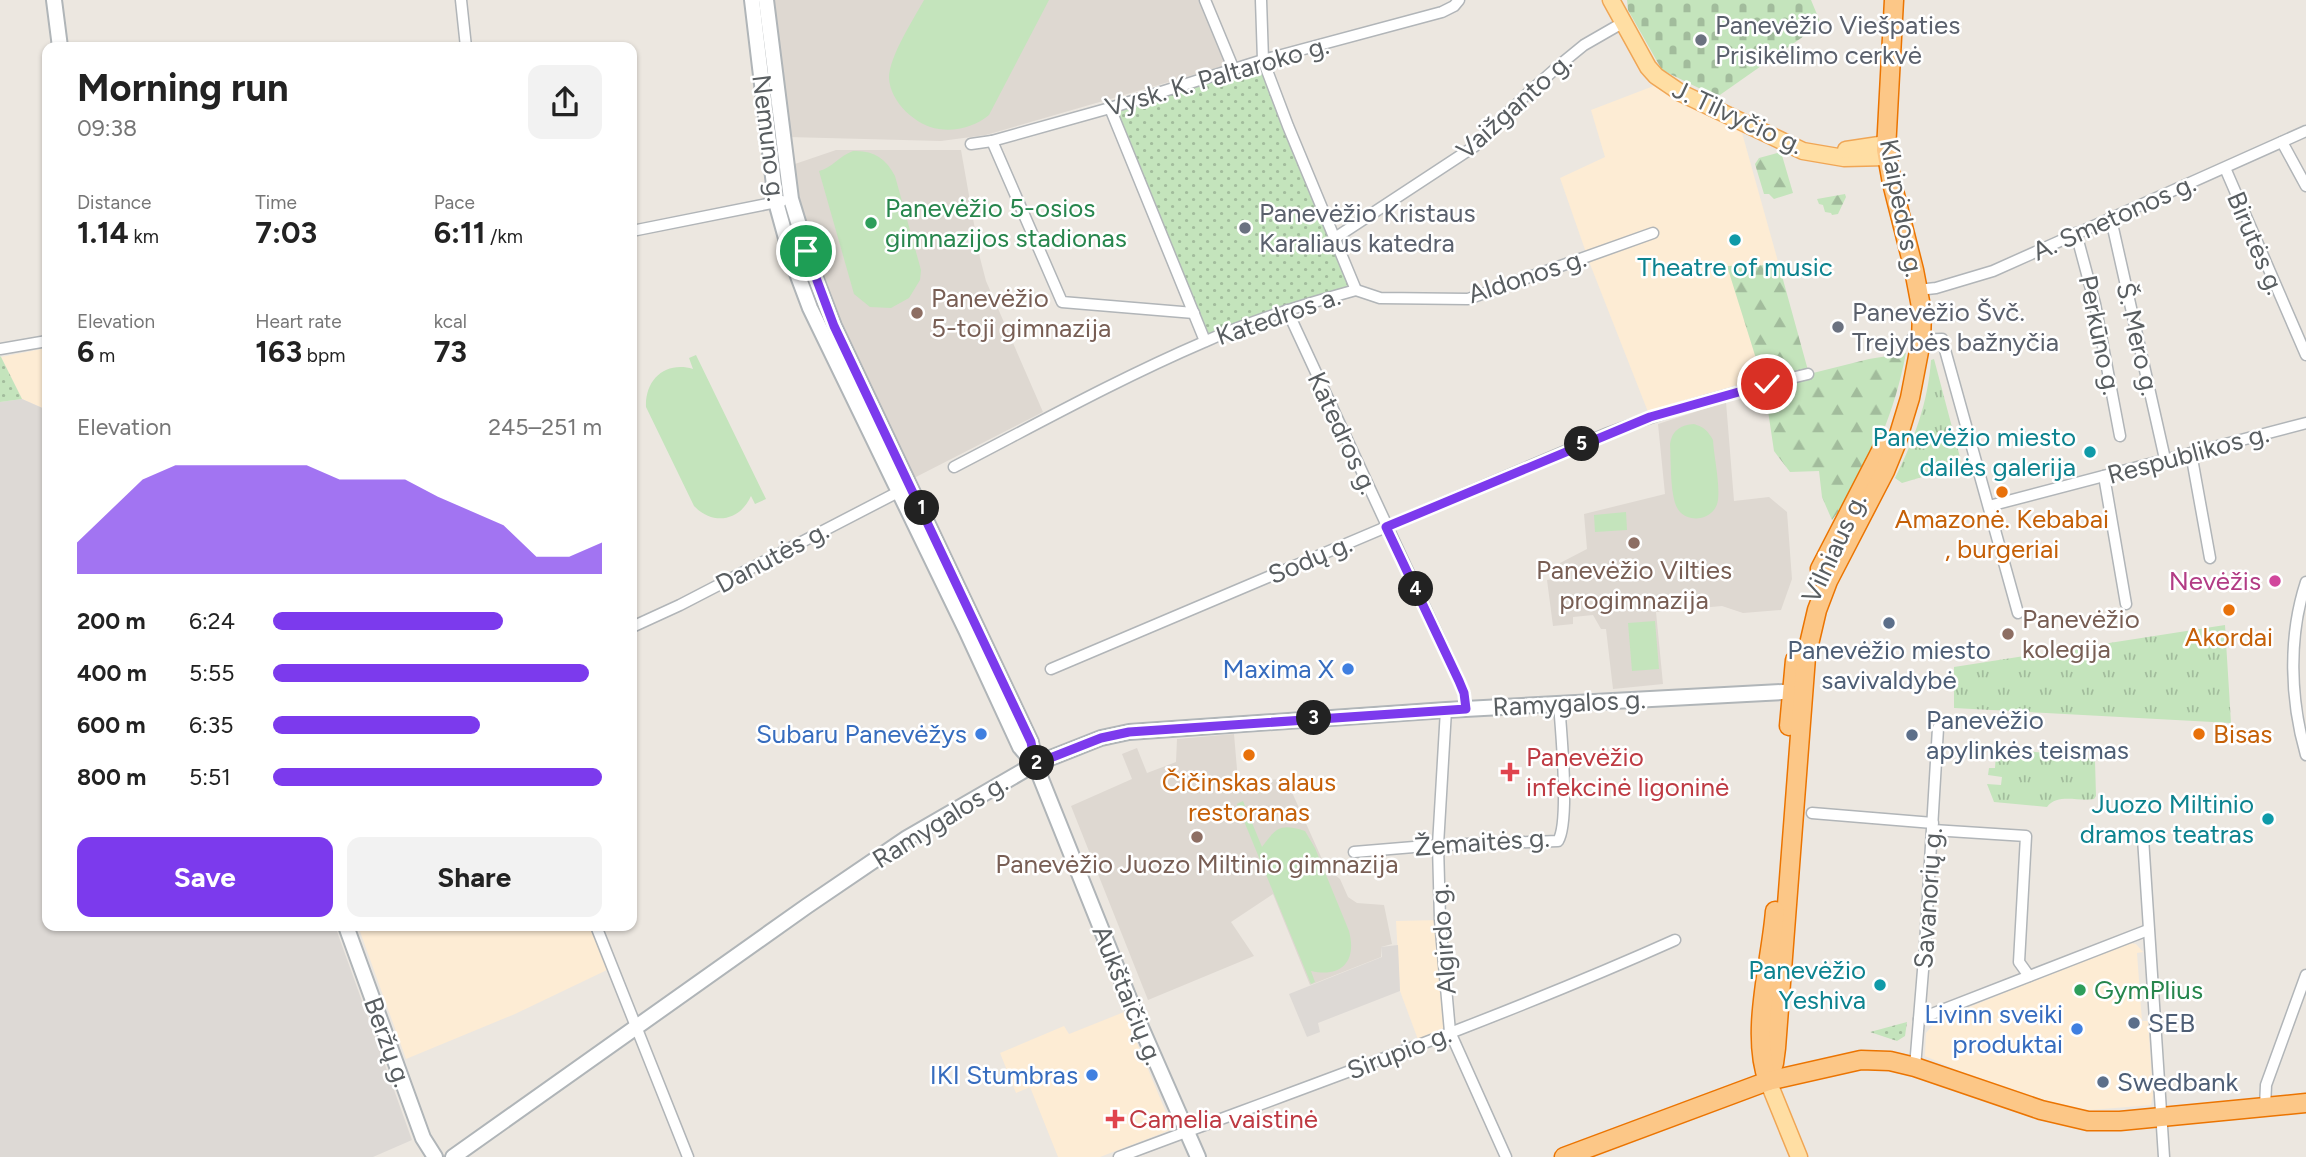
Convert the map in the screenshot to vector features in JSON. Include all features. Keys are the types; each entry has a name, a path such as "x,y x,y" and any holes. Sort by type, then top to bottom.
{"highway":[{"name":"Klaipėdos g.","path":"1894,0 1886,150 1918,290"},
{"name":"Vilniaus g.","path":"1768,1080 1776,1048 1798,691 1817,610 1831,574 1880,480 1896,443 1910,398 1917,341 1918,290"},
{"path":"1564,1157 1768,1080 1861,1060 1890,1060 2068,1118 2088,1121 2120,1121 2306,1103"}],"main road":[{"path":"54,0 59,42"},
{"name":"Nemuno g.","path":"752,0 776,202 792,260 810,308 1031,742 1035,764 1062,831"},
{"name":"Nemuno g.","path":"766,0 792,199 826,306 904,489"},
{"name":"J. Tilvyčio g.","path":"1611,0 1648,66 1664,82 1716,111 1803,151 1827,155 1867,145 1886,150"},
{"name":"Ramygalos g.","path":"453,1157 907,838 1035,764 1101,738 1129,732 1446,710 1798,691"},
{"name":"Aukštaičių g.","path":"1062,831 1131,1004 1198,1157"},
{"name":"Beržų g.","path":"348,931 423,1138 435,1157"},
{"path":"1768,1080 1798,1157"}],"street":[{"path":"461,0 465,42"},
{"path":"1205,0 1234,70"},
{"name":"Katedros a.","path":"1110,108 1205,341 1287,310 1356,290 1263,61 1261,0"},
{"name":"Vysk. K. Paltaroko g.","path":"971,144 992,141 1110,108 1263,61 1442,12 1460,0"},
{"name":"Vaižganto g.","path":"1335,238 1475,146 1584,44 1623,22"},
{"name":"A. Smetonos g.","path":"1918,290 1936,288 1993,271 2306,131"},
{"path":"992,141 1062,302 1194,313"},
{"path":"2283,142 2306,186"},
{"name":"Birutės g.","path":"2225,168 2306,355"},
{"path":"637,230 792,199"},
{"name":"Š. Mero g.","path":"2110,219 2165,459"},
{"name":"Aldonos g.","path":"1356,290 1380,299 1468,299 1653,233"},
{"name":"Perkūno g.","path":"2076,233 2095,304 2120,436"},
{"name":"Katedros g.","path":"1287,310 1459,681 1466,709"},
{"path":"1917,341 1942,339 2018,613"},
{"path":"954,467 1047,417 1205,341"},
{"path":"0,349 42,342"},
{"name":"Sodų g.","path":"1051,669 1650,417 1808,374"},
{"name":"Respublikos g.","path":"1989,506 2306,423"},
{"path":"2191,453 2210,558"},
{"path":"2104,476 2126,604"},
{"name":"Danutės g.","path":"637,626 904,489"},
{"path":"2306,582 2298,611 2294,678 2295,714 2306,755"},
{"name":"Žemaitės g.","path":"1354,852 1438,845 1554,842 1560,838 1564,781 1559,704"},
{"name":"Algirdo g.","path":"1446,710 1438,845 1440,920 1450,1032 1506,1157"},
{"name":"Savanorių g.","path":"1915,1067 1938,728"},
{"path":"1812,813 2026,836 2019,962 2029,976"},
{"path":"2143,838 2164,1157"},
{"path":"1919,1019 2148,930"},
{"path":"598,931 688,1157"},
{"name":"Sirupio g.","path":"1119,1157 1450,1032 1620,965 1675,940"},
{"path":"2265,1107 2266,1085 2306,975"}],"shaded area":[{"path":"772,0 1202,0 1227,65 986,135 941,141 788,137"},
{"path":"1664,82 1739,122 1779,265 1728,266 1764,384 1650,417 1590,264 1560,178 1605,157 1591,110"},
{"name":"Panevėžio 5-toji gimnazija","path":"836,150 961,150 986,281 1043,412 914,478 838,319 821,278 801,210 792,165"},
{"path":"42,349 42,408 22,399 1,357"},
{"path":"22,399 42,408 42,931 337,931 412,1140 373,1157 0,1157 0,402"},
{"name":"Panevėžio Vilties progimnazija","path":"1726,402 1734,501 1769,497 1787,512 1792,579 1781,610 1743,613 1722,606 1656,612 1663,684 1613,689 1606,629 1601,629 1593,615 1573,617 1573,624 1553,626 1547,580 1561,578 1560,563 1587,549 1584,514 1665,494 1658,424"},
{"name":"Panevėžio Juozo Miltinio gimnazija","path":"1234,734 1238,781 1286,779 1326,868 1340,879 1348,897 1357,903 1384,905 1392,944 1381,947 1381,957 1310,985 1273,894 1231,922 1254,956 1148,1000 1071,806 1132,779 1122,754 1137,748 1147,773 1176,762 1177,739"},
{"path":"1440,920 1450,1032 1420,1045 1400,991 1396,921"},
{"path":"360,931 593,931 609,969 515,1014 406,1059"},
{"path":"2129,943 2136,944 2143,952 2137,953 2142,1021 2148,1021 2153,1095 2151,1105 2091,1110 2069,1108 1973,1077 1925,1056 1926,1033 1932,1026 1952,1014"},
{"path":"1398,945 1400,991 1318,1023 1320,1032 1307,1037 1289,994 1382,957 1381,947"},
{"path":"1124,1012 1173,1129 1100,1157 1058,1157 1030,1087 1016,1093 1000,1053 1064,1026 1069,1034"}],"green space":[{"path":"924,0 1049,0 989,115 972,125 945,130 930,127 913,118 899,104 890,87 893,60"},
{"path":"1627,0 1811,0 1821,24 1717,97 1662,70 1628,10"},
{"path":"1263,60 1356,290 1205,341 1110,108"},
{"name":"Panevėžio 5-osios gimnazijos stadionas","path":"853,151 873,154 883,160 895,176 921,270 920,280 909,298 891,308 870,307 854,294 819,171"},
{"path":"1781,152 1793,193 1774,199 1769,194 1764,194 1755,164 1759,158"},
{"path":"1845,194 1838,214 1825,212 1817,199"},
{"path":"1779,265 1809,374 1906,353 1895,398 1879,441 1858,481 1832,520 1822,497 1819,471 1790,472 1774,451 1764,384 1727,266"},
{"path":"696,355 766,499 755,504 751,496 740,511 726,518 709,516 694,506 646,407 653,381 666,370 683,367 693,369 689,358"},
{"path":"1,357 22,399 0,402"},
{"path":"1934,359 1962,465 1902,483 1895,478 1919,421 1931,360"},
{"path":"1694,424 1705,430 1713,440 1718,486 1716,507 1705,517 1698,518 1691,518 1679,510 1673,497 1671,474 1670,444 1673,435 1681,427"},
{"path":"1626,512 1627,530 1595,532 1594,515"},
{"path":"1655,621 1659,669 1632,671 1628,623"},
{"path":"2225,625 2231,723 1954,708 1954,667"},
{"path":"2007,750 2074,755 2095,760 2096,796 2088,800 2057,800 2047,807 1994,802 1987,784 2001,785 2002,777 1988,775 1989,768 1995,768 1996,754"},
{"path":"1243,801 1262,847 1279,829 1290,827 1305,831 1315,848 1349,931 1351,951 1345,965 1331,972 1311,971 1315,982 1311,984 1237,804"},
{"path":"1907,1022 1905,1036 1897,1041 1870,1032"}],"place":[{"name":"Panevėžio Viešpaties Prisikėlimo cerkvė","path":"1701,40"},
{"name":"Panevėžio 5-osios gimnazijos stadionas","path":"871,223"},
{"name":"Panevėžio Kristaus Karaliaus katedra","path":"1245,228"},
{"name":"Theatre of music","path":"1735,240"},
{"name":"Panevėžio 5-toji gimnazija","path":"917,313"},
{"name":"Panevėžio Švč. Trejybės bažnyčia","path":"1838,327"},
{"name":"Panevėžio miesto dailės galerija","path":"2090,452"},
{"name":"Amazonė. Kebabai , burgeriai","path":"2002,492"},
{"name":"Panevėžio Vilties progimnazija","path":"1634,543"},
{"name":"Nevėžis","path":"2275,581"},
{"name":"Akordai","path":"2229,610"},
{"name":"Panevėžio miesto savivaldybė","path":"1889,623"},
{"name":"Panevėžio kolegija","path":"2008,634"},
{"name":"Maxima X","path":"1348,669"},
{"name":"Subaru Panevėžys","path":"981,734"},
{"name":"Bisas","path":"2199,734"},
{"name":"Panevėžio apylinkės teismas","path":"1912,735"},
{"name":"Čičinskas alaus restoranas","path":"1249,755"},
{"name":"Panevėžio infekcinė ligoninė","path":"1510,772"},
{"name":"Juozo Miltinio dramos teatras","path":"2268,819"},
{"name":"Panevėžio Juozo Miltinio gimnazija","path":"1197,837"},
{"name":"Panevėžio Yeshiva","path":"1880,985"},
{"name":"GymPlius","path":"2080,990"},
{"name":"SEB","path":"2134,1023"},
{"name":"Livinn sveiki produktai","path":"2077,1029"},
{"name":"IKI Stumbras","path":"1092,1075"},
{"name":"Swedbank","path":"2103,1082"},
{"name":"Camelia vaistinė","path":"1115,1119"}],"route":[{"path":"806,251 834,326 1016,708 1031,742 1035,764 1101,738 1129,732 1466,709 1459,681 1386,527 1650,417 1767,384"}]}
